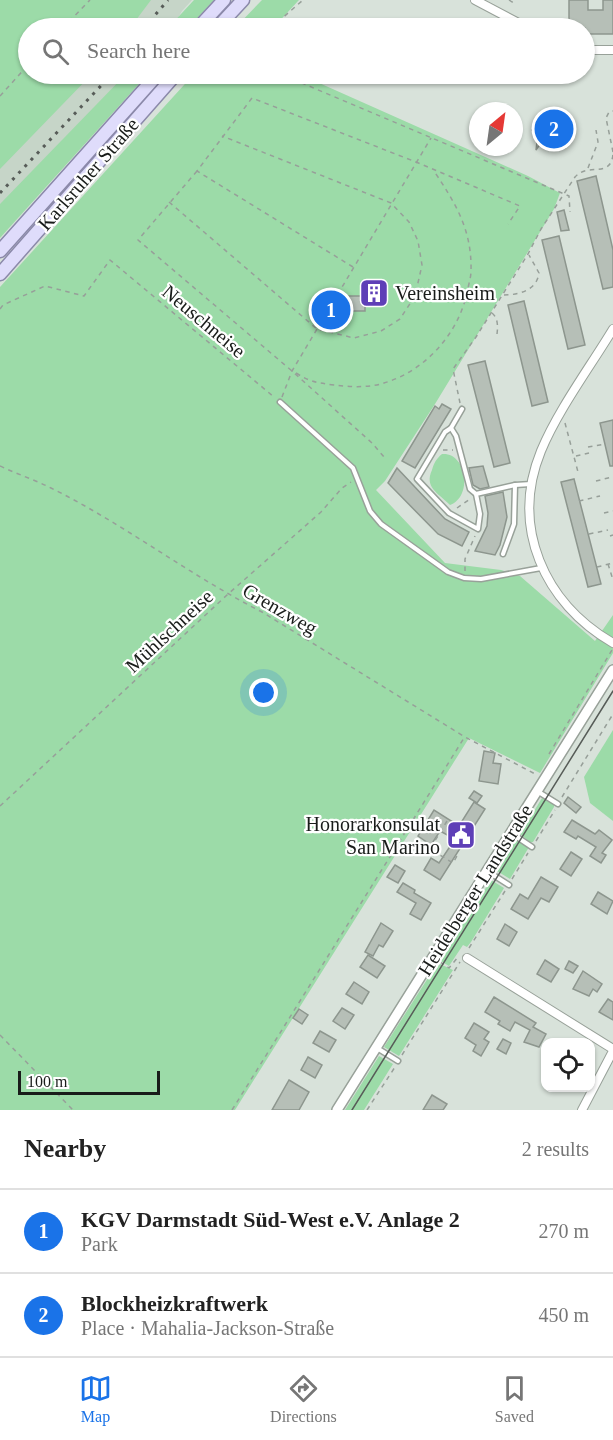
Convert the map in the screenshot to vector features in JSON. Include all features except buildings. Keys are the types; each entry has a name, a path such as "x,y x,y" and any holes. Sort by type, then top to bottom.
{"main road":[{"path":"207,18 224,0"},
{"path":"226,18 243,0"},
{"name":"Karlsruher Straße","path":"0,251 149,84"},
{"name":"Karlsruher Straße","path":"0,274 167,84"}],"street":[{"path":"475,0 509,18"},
{"path":"595,50 613,50"},
{"path":"613,328 546,440 538,458 532,484 530,522 541,568 554,589 578,617 613,643"},
{"name":"Heidelberger Landstraße","path":"337,1110 613,670"},
{"path":"464,956 613,1050 582,1110"}],"lane":[{"path":"280,402 353,468 370,511 381,524 448,572 464,578 481,579 541,568"},
{"path":"451,428 456,436 470,489 476,494 480,514 478,529 452,515 417,479 445,432 451,428 462,409"},
{"path":"476,494 515,485 532,484"},
{"path":"503,554 514,524 515,485"},
{"path":"537,791 558,804"},
{"path":"511,833 532,847"},
{"path":"486,871 509,885"},
{"path":"376,1047 398,1061"}],"path":[{"path":"73,18 90,0"},
{"path":"282,18 303,0"},
{"path":"509,0 516,0"},
{"path":"0,96 18,76"},
{"path":"304,84 569,196 570,212"},
{"path":"384,457 372,443 292,371 138,240 197,171 252,98 416,162 520,206 508,224"},
{"path":"462,409 453,369 466,353 528,254 541,229 579,172 588,169 603,169 609,165 613,153 606,118 609,112 613,111"},
{"path":"588,169 598,142 596,130"},
{"path":"169,202 317,329 354,338 381,331 400,320 415,296 422,265 418,241 409,222 391,203 222,136"},
{"path":"280,402 292,371 430,138"},
{"path":"292,371 311,382 352,387 384,384 429,359 448,337 463,310 471,273 469,240 457,205 433,170"},
{"path":"197,171 353,267"},
{"path":"503,295 530,289 535,285 539,273 528,254"},
{"name":"Neuschneise","path":"0,309 3,305 45,286 84,296 110,260 280,402"},
{"path":"492,312 498,325 497,334"},
{"path":"565,423 578,472"},
{"path":"588,447 605,444"},
{"path":"433,452 460,450"},
{"path":"575,456 589,453"},
{"name":"Grenzweg","path":"0,466 51,488 227,595 262,612 465,737 544,779"},
{"path":"596,481 612,477"},
{"name":"Mühlschneise","path":"0,806 227,595 321,512 342,488 357,478"},
{"path":"452,515 459,505 476,494"},
{"path":"579,501 600,496"},
{"path":"604,513 613,511"},
{"path":"464,578 465,559 478,529"},
{"path":"589,534 608,530"},
{"path":"597,567 613,563"},
{"path":"608,564 613,580"},
{"path":"547,757 608,656"},
{"path":"367,1110 509,885 613,714"},
{"path":"232,1110 465,737"},
{"path":"447,821 430,849 453,863 457,856"},
{"path":"433,957 449,968 464,956"},
{"path":"0,1035 73,1110"}],"shaded area":[{"path":"102,0 192,0 178,18 85,18"},
{"path":"26,84 128,84 0,220 0,113"}],"green space":[{"path":"0,0 151,0 138,18 18,18 18,84 82,84 0,169"},
{"path":"194,0 214,0 197,18 177,18"},
{"path":"262,0 299,0 282,18 245,18"},
{"path":"116,84 139,84 0,238 0,204"},
{"path":"185,84 321,84 469,150 469,156 483,156 560,193 554,209 435,404 385,481 376,490 445,563 501,570 520,576 595,641 613,615 613,653 540,773 469,738 235,1110 0,1110 0,287"},
{"path":"442,454 450,455 457,460 464,476 462,493 450,505 434,489 430,481 434,463"},
{"path":"613,730 613,821 590,803 584,777"},
{"path":"542,798 554,807 533,842 530,842 520,834"},
{"path":"516,839 529,847 510,879 497,871"},
{"path":"491,880 504,888 471,942 467,947 463,945 449,966 439,960"},
{"path":"440,964 453,970 399,1056 384,1047 435,967 437,968"},
{"path":"379,1056 393,1064 364,1110 345,1110"}],"tram line":[{"path":"352,1110 613,691"}],"railway":[{"path":"153,18 168,0"},
{"path":"0,193 103,84"}],"place":[{"name":"Blockheizkraftwerk","path":"554,129"},
{"name":"Vereinsheim","path":"374,293"},
{"name":"KGV Darmstadt Süd-West e.V. Anlage 2","path":"331,310"},
{"name":"Honorarkonsulat San Marino","path":"461,835"}]}
